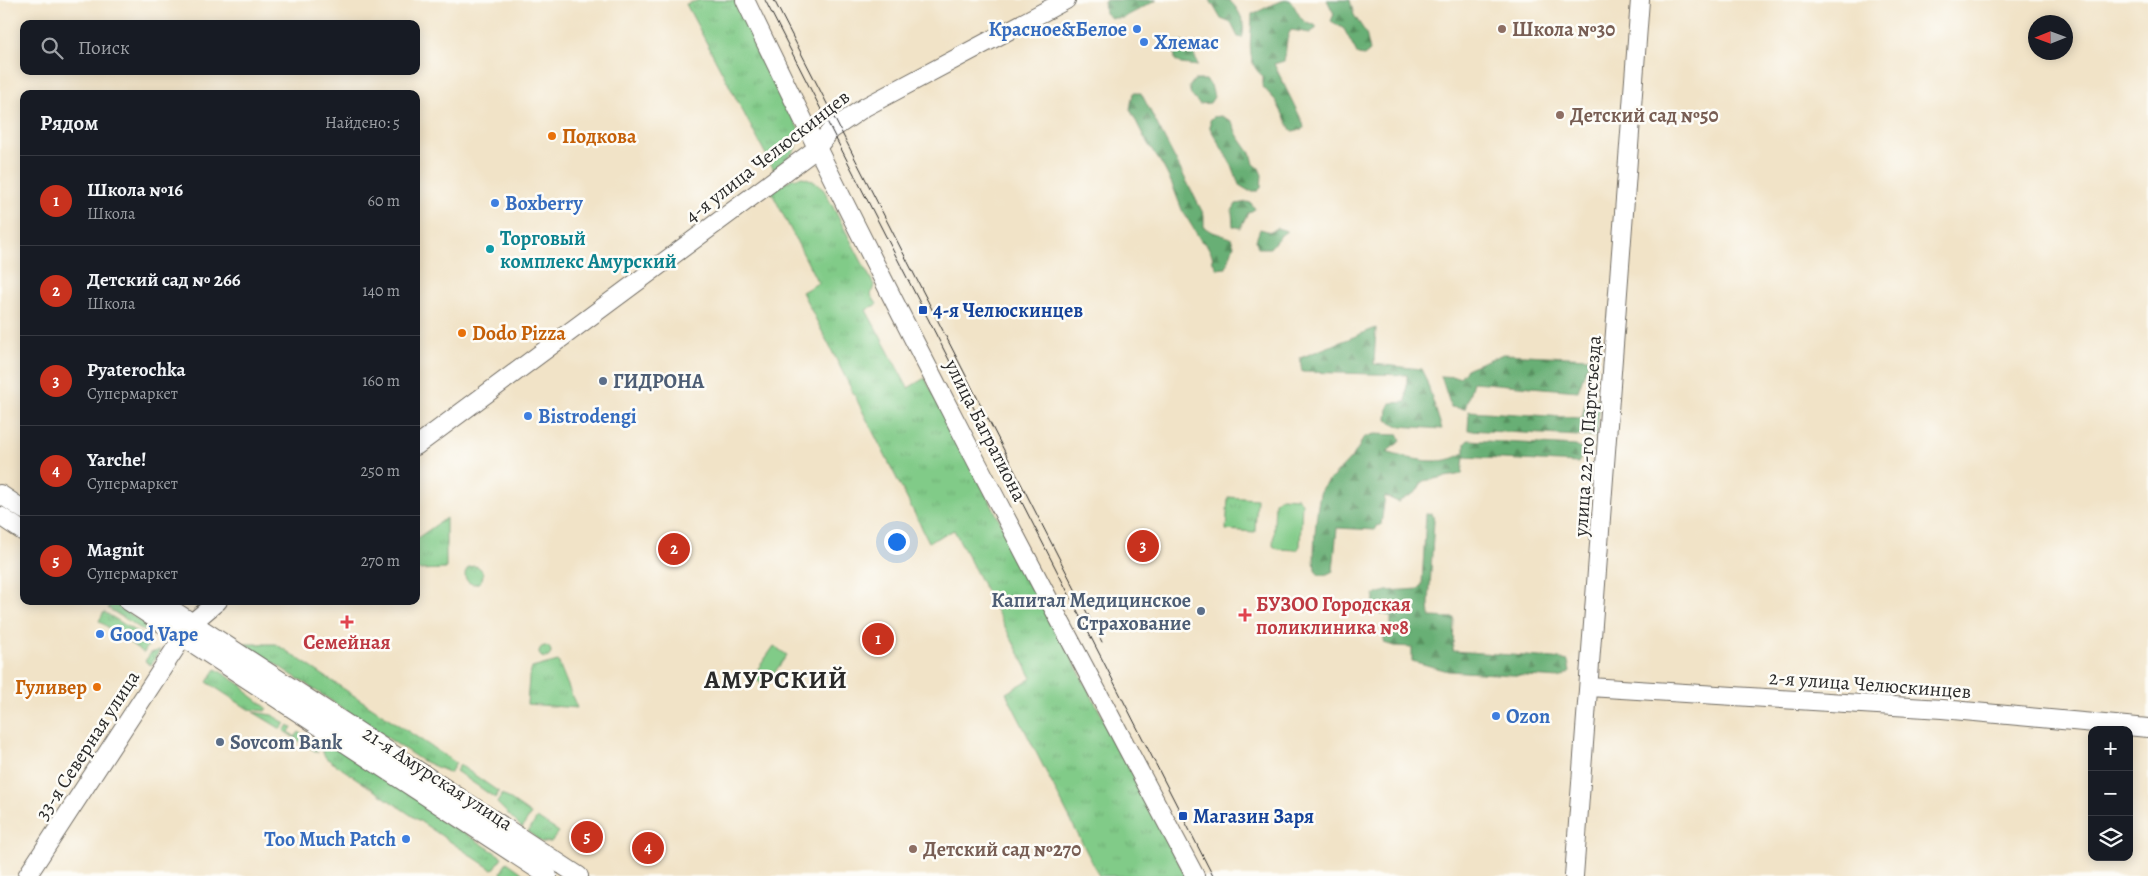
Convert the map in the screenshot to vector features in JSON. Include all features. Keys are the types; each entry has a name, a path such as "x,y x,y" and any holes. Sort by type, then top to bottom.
{"main road":[{"name":"улица Багратиона","path":"745,0 816,148 1195,876"},
{"name":"4-я улица Челюскинцев","path":"420,443 816,148 831,130 865,107 1066,0"},
{"name":"улица 22-го Партсъезда","path":"1574,876 1640,0"},
{"path":"0,494 20,507"},
{"path":"0,516 20,529"},
{"name":"21-я Амурская улица","path":"136,605 187,630 579,876"},
{"name":"21-я Амурская улица","path":"163,605 187,630 548,876"},
{"path":"187,630 214,605"},
{"name":"33-я Северная улица","path":"27,876 187,630"},
{"name":"2-я улица Челюскинцев","path":"1589,687 1942,709 2148,728"}],"green space":[{"path":"700,0 737,1 798,128 799,141 796,147 789,157 774,170 686,4"},
{"path":"1106,0 1157,0 1123,18 1111,18 1105,13 1104,2"},
{"path":"1210,0 1229,0 1233,4 1243,22 1242,38 1238,37 1231,23 1221,19"},
{"path":"1290,0 1302,20 1315,25 1317,28 1310,33 1291,30 1284,61 1274,64 1303,123 1304,128 1294,132 1291,130 1276,101 1263,87 1263,76 1253,64 1250,48 1252,14 1276,3"},
{"path":"1327,0 1350,0 1354,15 1366,33 1370,51 1364,56 1358,55 1344,29 1331,21 1334,14"},
{"path":"1176,41 1188,46 1198,66 1181,64 1175,60 1174,45"},
{"path":"1194,80 1206,80 1211,85 1214,97 1210,103 1199,104 1191,95 1189,87"},
{"path":"1133,93 1141,93 1204,215 1204,227 1231,238 1234,245 1226,268 1217,269 1207,245 1201,241 1182,210 1163,166 1146,141 1130,109"},
{"path":"1221,116 1231,121 1238,136 1252,156 1254,164 1259,168 1262,175 1261,188 1258,191 1249,191 1239,185 1232,166 1210,128 1210,120 1213,117"},
{"path":"803,177 812,180 824,190 874,285 871,295 877,304 866,310 908,388 925,378 1186,876 1099,876 1006,693 1032,678 954,530 929,542 802,292 818,283 771,191 791,179"},
{"path":"1251,203 1255,209 1248,213 1240,228 1233,226 1232,211 1236,204"},
{"path":"1277,228 1287,231 1270,248 1258,248 1256,240 1260,229 1271,232"},
{"path":"1376,328 1374,364 1421,369 1442,429 1398,426 1387,420 1388,408 1391,403 1406,402 1407,375 1302,372 1300,358"},
{"path":"1503,354 1590,358 1578,391 1473,382 1465,409 1451,407 1441,376 1460,377 1468,368"},
{"path":"1594,398 1600,400 1597,437 1468,430 1469,411 1582,418 1586,399"},
{"path":"1374,434 1399,435 1401,441 1386,452 1427,461 1447,460 1457,457 1465,452 1465,443 1468,440 1576,446 1582,450 1583,455 1578,463 1464,457 1462,474 1423,481 1416,492 1398,502 1385,496 1381,525 1376,526 1375,530 1337,528 1333,571 1320,575 1316,572 1314,544 1318,504 1322,488 1350,459 1363,438"},
{"path":"1228,497 1257,499 1255,532 1226,530"},
{"path":"1281,497 1298,498 1302,502 1300,546 1297,550 1278,549 1273,546 1275,502"},
{"path":"1432,513 1434,520 1429,604 1430,617 1454,618 1453,651 1554,658 1568,661 1570,672 1560,678 1448,671 1412,661 1412,647 1394,646 1384,643 1384,634 1391,633 1391,616 1373,612 1374,595 1386,591 1419,589 1422,584 1426,514"},
{"path":"446,518 446,569 420,570 420,536"},
{"path":"474,566 480,569 483,575 480,581 474,584 468,581 465,575 468,569"},
{"path":"110,605 117,605 153,629 150,632 146,632 108,608"},
{"path":"104,612 148,639 148,645 144,653 99,621"},
{"path":"245,644 276,644 456,763 450,773 421,760"},
{"path":"543,646 547,646 551,652 547,658 543,658 539,654 539,650"},
{"path":"774,646 787,655 765,686 752,677"},
{"path":"160,650 151,665 145,661 151,653"},
{"path":"558,661 577,708 527,704 529,678 532,668"},
{"path":"216,669 243,686 250,695 267,708 265,711 248,709 207,682"},
{"path":"253,712 272,715 285,723 281,729"},
{"path":"288,725 292,727 289,732 295,737 299,732 308,738 318,753 284,731"},
{"path":"319,742 339,749 428,806 432,814 448,826 457,828 502,857 495,868 491,869 326,758 318,744"},
{"path":"460,765 499,792 495,798 456,771"},
{"path":"502,794 531,814 522,828 497,803"},
{"path":"537,818 559,832 551,842 541,842 528,832"},
{"path":"507,862 524,876 502,875 501,872"}],"tram line":[{"path":"765,0 1213,876"},
{"path":"774,0 1102,642"}],"place":[{"name":"Красное&Белое","path":"1137,29"},
{"name":"Школа №30","path":"1502,29"},
{"name":"Хлемас","path":"1144,42"},
{"name":"Детский сад №50","path":"1560,115"},
{"name":"Подкова","path":"552,136"},
{"name":"Boxberry","path":"495,203"},
{"name":"Торговый комплекс Амурский","path":"490,249"},
{"name":"4-я Челюскинцев","path":"923,310"},
{"name":"Dodo Pizza","path":"462,333"},
{"name":"ГИДРОНА","path":"603,381"},
{"name":"Bistrodengi","path":"528,416"},
{"name":"Pyaterochka","path":"1143,546"},
{"name":"Детский сад № 266","path":"674,549"},
{"name":"Капитал Медицинское Страхование","path":"1201,611"},
{"name":"БУЗОО Городская поликлиника №8","path":"1245,615"},
{"name":"Семейная","path":"347,622"},
{"name":"Good Vape","path":"100,634"},
{"name":"Школа №16","path":"878,639"},
{"name":"Гуливер","path":"97,687"},
{"name":"Ozon","path":"1496,716"},
{"name":"Sovcom Bank","path":"220,742"},
{"name":"Магазин Заря","path":"1183,816"},
{"name":"Magnit","path":"587,837"},
{"name":"Too Much Patch","path":"406,839"},
{"name":"Yarche!","path":"648,848"},
{"name":"Детский сад №270","path":"913,849"}],"district":[{"name":"АМУРСКИЙ","path":"776,679"}]}
